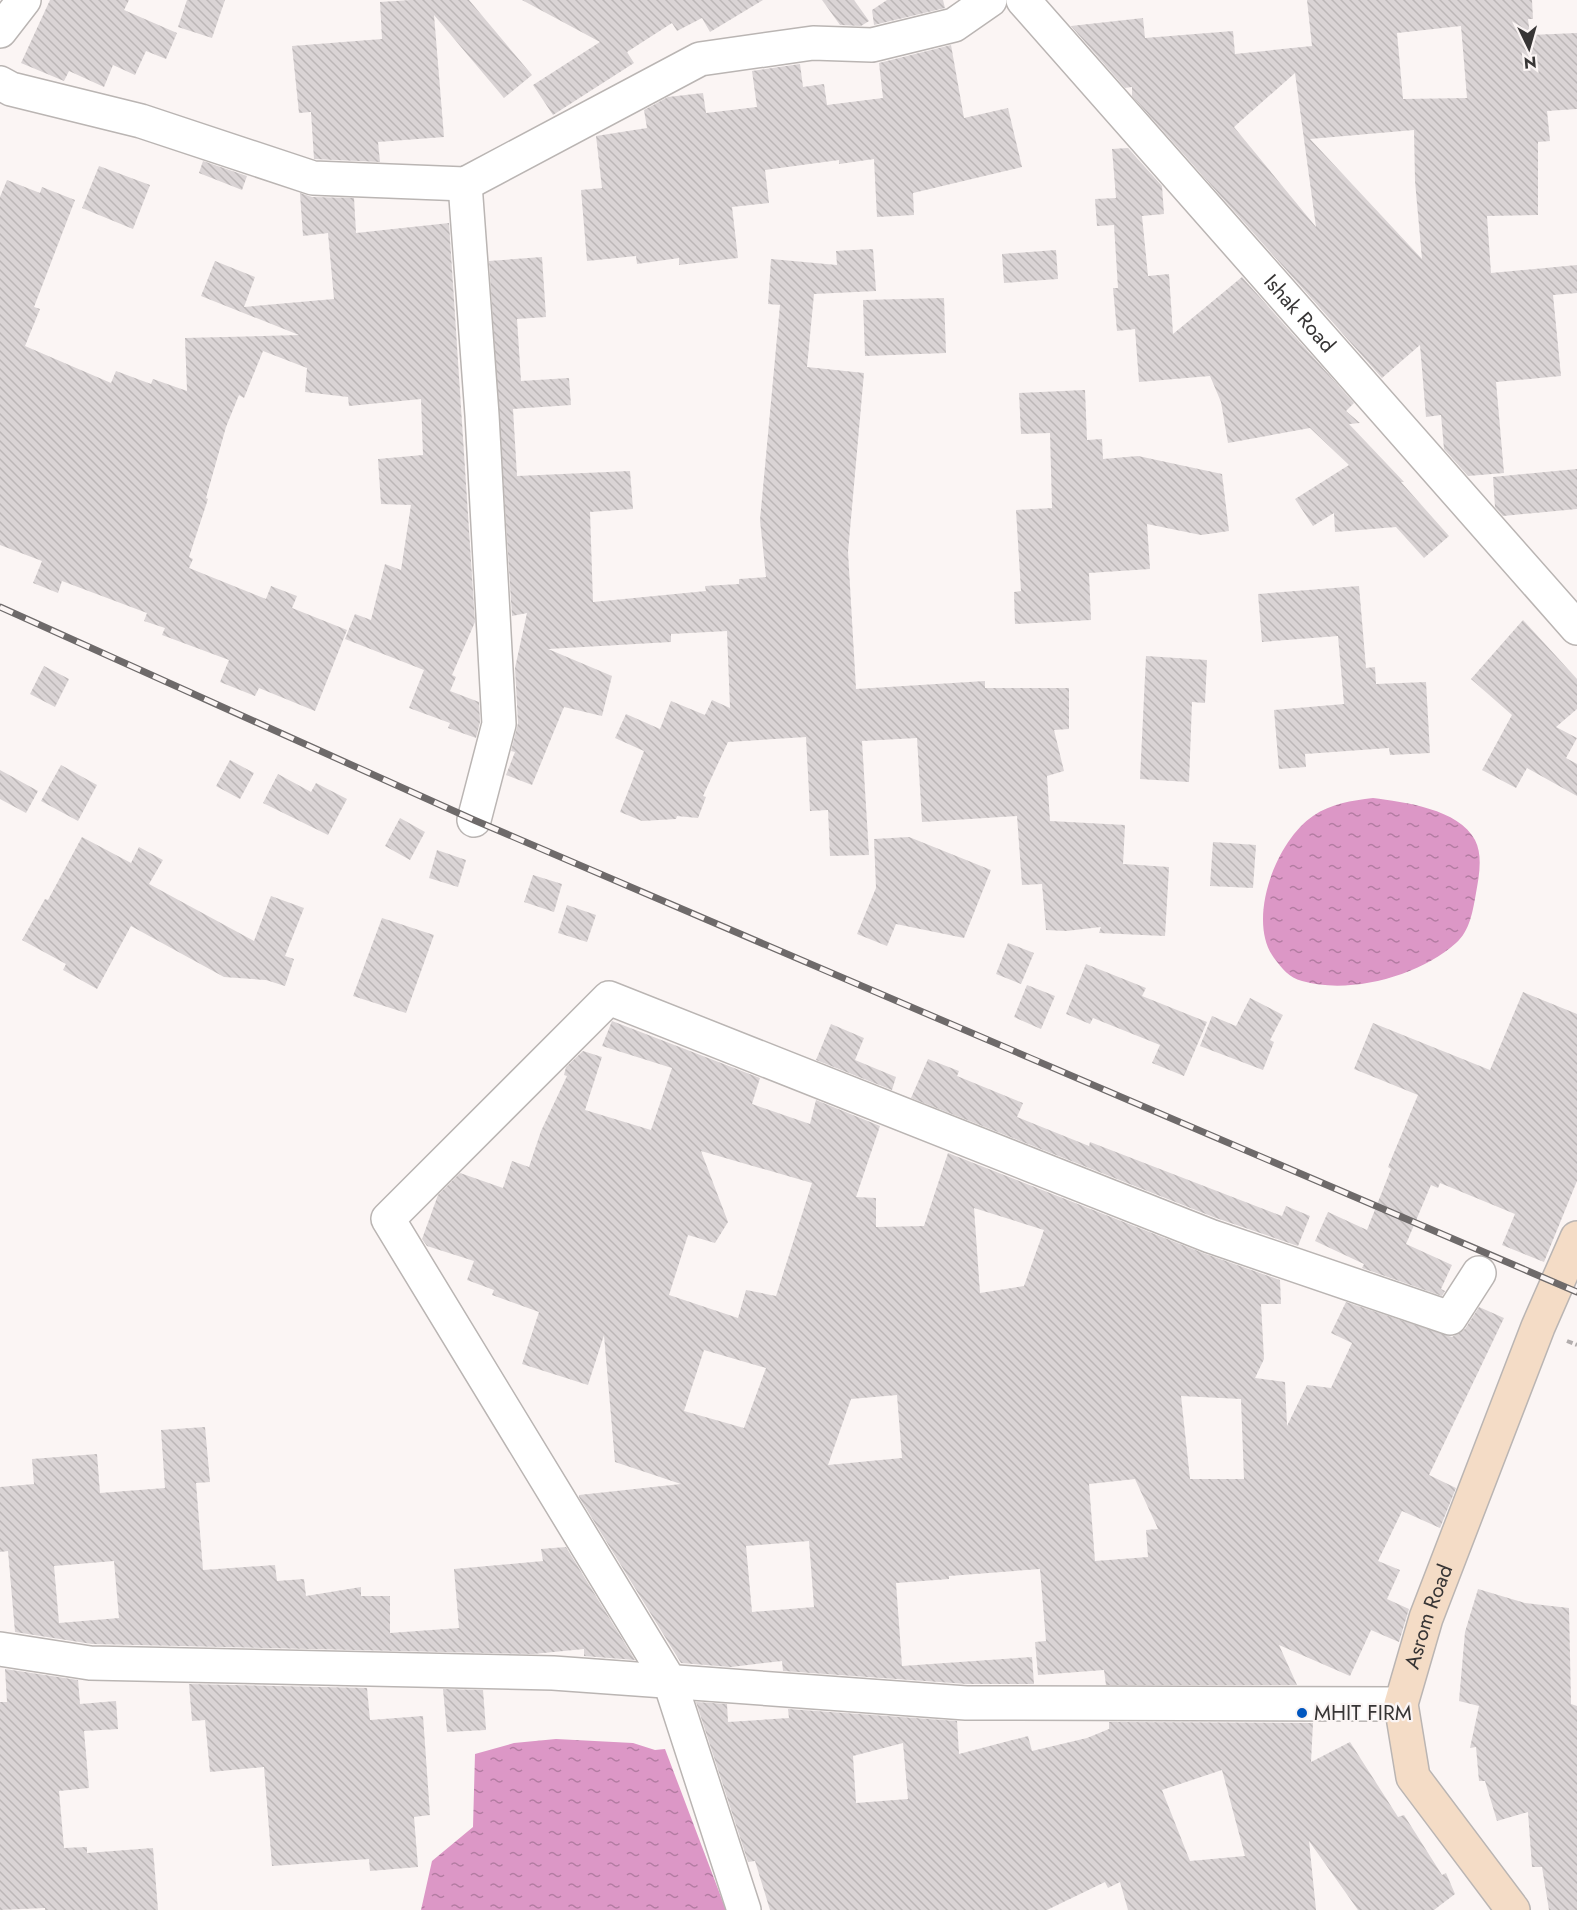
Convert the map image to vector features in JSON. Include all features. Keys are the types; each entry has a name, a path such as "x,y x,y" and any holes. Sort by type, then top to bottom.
{"street":[{"path":"0,31 24,0"},
{"path":"0,83 11,89 141,121 313,178 465,184 700,59 813,43 872,45 954,25 990,0"},
{"name":"Ishak Road","path":"1023,0 1577,628"},
{"path":"465,184 482,416 499,724 474,820"},
{"path":"744,1910 670,1682 388,1219 609,998 1210,1236 1450,1318 1479,1273"},
{"name":"Asrom Road","path":"1513,1910 1413,1777 1401,1704 1426,1618 1546,1307 1577,1238"},
{"path":"0,1649 90,1663 553,1673 966,1703 1401,1704"}],"water":[{"path":"1373,798 1430,809 1457,821 1467,829 1475,840 1480,859 1477,887 1468,926 1461,938 1441,955 1423,965 1383,980 1341,986 1297,980 1274,958 1266,942 1263,923 1264,903 1277,862 1287,843 1313,816 1335,805"},
{"path":"556,1739 633,1743 655,1750 665,1749 726,1910 421,1910 432,1861 473,1827 475,1754 514,1743"}],"building":[{"path":"50,0 129,0 124,10 177,33 166,59 146,51 135,75 113,65 104,87 69,71 64,81 21,63"},
{"path":"187,0 225,0 212,38 178,27"},
{"path":"469,0 532,75 504,98 434,15 444,137 378,142 380,162 314,159 311,112 299,113 292,46 382,39 380,2"},
{"path":"522,0 763,0 710,32 702,18 677,31 672,23 627,52 634,63 553,115 533,85 600,42"},
{"path":"822,0 854,0 869,21 861,26 840,25"},
{"path":"887,0 943,0 945,8 874,25 872,10"},
{"path":"1307,0 1532,0 1533,19 1528,19 1530,35 1577,33 1577,109 1547,111 1550,141 1538,142 1538,215 1487,216 1491,273 1577,265 1577,293 1553,295 1561,376 1496,382 1504,473 1468,476 1444,449 1441,415 1426,417 1420,345 1382,378 1132,96 1132,87 1125,88 1071,26 1143,18 1145,38 1233,31 1235,54 1312,46","holes":["1461,26 1467,98 1403,99 1397,33","1295,73 1316,227 1234,127","1414,130 1415,181 1422,259 1310,139"]},
{"path":"951,45 964,118 1008,108 1022,167 913,193 914,215 877,217 874,159 839,164 839,160 765,170 769,203 732,207 738,258 679,265 679,258 637,264 636,256 587,261 581,190 602,188 596,136 647,128 644,110 668,97 703,93 706,113 757,107 752,71 800,64 803,87 824,84 827,105 883,98 879,63"},
{"path":"1128,148 1162,186 1164,214 1142,216 1148,276 1169,274 1173,334 1242,277 1354,403 1346,411 1360,423 1349,424 1404,482 1401,482 1449,536 1424,558 1396,527 1335,532 1334,513 1313,526 1295,499 1349,465 1310,428 1228,443 1221,402 1210,376 1139,382 1135,329 1117,331 1113,288 1118,288 1114,225 1097,226 1095,199 1116,198 1112,149"},
{"path":"203,161 247,176 242,190 199,173"},
{"path":"99,166 150,185 133,229 82,208"},
{"path":"7,180 40,193 42,187 75,200 34,307 40,309 25,346 111,383 116,371 151,384 153,379 187,391 185,338 299,335 201,296 215,261 255,277 244,307 334,299 328,233 303,236 300,193 312,197 354,198 356,233 449,223 475,622 452,675 456,677 450,691 479,702 480,722 476,738 448,728 450,723 409,708 424,670 345,639 355,614 371,620 385,564 401,570 411,505 381,504 378,459 423,455 421,399 349,406 348,397 305,392 307,368 263,351 244,398 239,395 226,427 206,498 208,499 189,557 193,559 189,568 266,599 271,586 297,596 292,608 347,630 315,711 259,688 255,696 220,682 229,660 162,635 165,628 144,621 147,613 62,581 58,593 33,583 42,561 0,545 0,197"},
{"path":"873,249 876,291 814,294 807,367 864,373 848,552 856,689 985,681 985,688 1069,688 1069,729 1054,730 1064,771 1047,776 1050,821 1125,825 1123,864 1169,867 1165,936 1099,933 1101,927 1066,931 1046,930 1042,884 1022,885 1017,816 922,822 917,738 862,741 869,855 830,856 828,810 810,811 806,737 728,742 703,796 706,797 698,818 677,816 676,819 642,821 620,812 644,751 615,738 626,714 660,729 671,701 705,715 712,700 730,708 727,631 671,634 671,642 548,649 612,676 602,716 564,707 532,785 506,775 515,752 511,751 518,723 515,668 527,613 512,616 489,261 542,257 546,317 517,319 521,381 569,378 571,405 513,409 517,476 630,471 633,509 590,512 593,602 706,591 705,586 739,584 739,579 766,577 760,520 780,305 768,304 771,259 837,265 836,251"},
{"path":"1056,250 1058,279 1004,283 1002,254"},
{"path":"944,298 946,353 865,356 863,300"},
{"path":"1085,390 1087,440 1102,439 1103,459 1138,456 1222,474 1229,531 1201,535 1147,524 1150,569 1089,573 1091,620 1015,624 1014,592 1021,591 1016,510 1052,508 1050,433 1021,434 1019,393"},
{"path":"1577,469 1577,509 1503,516 1495,507 1493,477"},
{"path":"1359,586 1366,668 1375,667 1376,684 1426,682 1430,753 1390,755 1389,748 1305,754 1306,767 1279,769 1274,710 1344,704 1338,636 1262,642 1258,594"},
{"path":"1523,620 1577,679 1577,709 1556,727 1577,738 1566,758 1577,764 1577,796 1527,768 1516,788 1482,770 1512,715 1471,679"},
{"path":"1146,656 1207,660 1205,703 1192,702 1189,782 1140,779"},
{"path":"44,666 69,679 55,707 30,694"},
{"path":"230,760 254,773 240,799 216,786"},
{"path":"61,765 97,785 78,821 41,801"},
{"path":"0,770 38,791 26,813 0,799"},
{"path":"278,774 311,792 316,783 347,799 328,835 263,803"},
{"path":"400,818 425,832 410,860 385,846"},
{"path":"82,837 131,863 139,847 163,860 149,884 254,941 271,896 304,908 285,956 294,959 285,986 266,980 224,977 131,926 97,989 63,970 66,964 22,940 45,899 48,900"},
{"path":"909,837 991,870 964,938 896,924 887,946 857,934 876,888 874,839"},
{"path":"1213,842 1256,845 1253,888 1210,886"},
{"path":"437,850 466,860 458,887 429,878"},
{"path":"533,875 562,884 554,912 524,902"},
{"path":"567,905 596,915 587,942 558,933"},
{"path":"382,918 434,935 406,1013 353,996"},
{"path":"1008,943 1034,953 1021,984 996,974"},
{"path":"1086,964 1146,988 1142,996 1207,1022 1184,1076 1152,1063 1160,1045 1093,1018 1090,1024 1066,1014"},
{"path":"1027,985 1055,996 1041,1029 1014,1017"},
{"path":"1523,992 1577,1014 1577,1181 1544,1262 1502,1245 1515,1214 1440,1183 1438,1188 1431,1185 1406,1244 1452,1265 1441,1289 1445,1291 1442,1296 1362,1268 1364,1264 1315,1241 1328,1212 1367,1230 1391,1169 1388,1167 1418,1095 1354,1069 1373,1023 1490,1070"},
{"path":"1250,998 1283,1015 1270,1040 1274,1042 1263,1070 1200,1046 1212,1016 1236,1026"},
{"path":"612,1021 760,1078 752,1104 810,1124 816,1100 880,1126 856,1197 876,1198 876,1227 924,1226 948,1153 1203,1253 1280,1280 1281,1304 1261,1304 1264,1359 1255,1378 1285,1382 1287,1426 1307,1385 1331,1388 1352,1343 1331,1333 1346,1302 1452,1337 1465,1329 1479,1307 1504,1318 1429,1475 1456,1488 1440,1528 1402,1511 1378,1561 1400,1570 1387,1599 1409,1609 1399,1642 1371,1630 1350,1676 1279,1645 1297,1685 1106,1685 1104,1670 1038,1675 1035,1642 1046,1641 1040,1569 949,1576 949,1579 896,1583 902,1666 1032,1657 1034,1684 967,1684 783,1671 782,1661 731,1667 681,1663 579,1497 579,1495 681,1484 615,1462 604,1335 588,1385 522,1364 539,1312 492,1295 494,1290 467,1280 474,1261 427,1246 422,1239 438,1195 460,1173 503,1188 512,1161 529,1167 541,1131 567,1076 564,1075 566,1067 583,1051 602,1057 585,1110 651,1130 672,1068 602,1046","holes":["701,1151 812,1183 776,1296 746,1290 738,1318 669,1295 688,1235 715,1243 728,1222","974,1208 1044,1230 1024,1286 980,1293","704,1350 766,1368 744,1428 684,1411","897,1395 902,1458 828,1465 851,1399","1181,1396 1241,1399 1244,1479 1190,1479","1135,1479 1158,1529 1146,1530 1148,1557 1095,1561 1089,1484","809,1541 814,1607 752,1612 746,1546"]},
{"path":"831,1024 864,1038 855,1060 896,1077 892,1090 816,1060"},
{"path":"928,1059 959,1071 957,1076 1023,1103 1017,1117 1089,1146 1090,1142 1282,1216 1286,1206 1310,1216 1298,1246 1216,1218 911,1098"},
{"path":"205,1427 210,1482 196,1483 203,1570 275,1565 277,1581 304,1579 306,1596 361,1587 361,1596 390,1596 390,1633 459,1628 454,1569 543,1561 541,1549 566,1547 635,1660 584,1656 584,1649 533,1654 92,1644 15,1632 8,1551 0,1552 0,1487 34,1484 32,1459 97,1454 100,1493 165,1488 161,1430","holes":["114,1561 119,1618 59,1623 54,1566"]},
{"path":"1478,1589 1525,1603 1569,1608 1571,1704 1577,1706 1577,1910 1549,1910 1542,1867 1532,1867 1528,1812 1497,1821 1485,1781 1479,1781 1476,1747 1470,1748 1479,1706 1459,1701 1465,1632"},
{"path":"5,1669 78,1680 80,1704 116,1701 118,1729 84,1731 89,1788 59,1791 64,1848 87,1847 87,1853 153,1848 158,1910 45,1910 45,1908 0,1910 0,1702 7,1702"},
{"path":"189,1684 367,1688 370,1720 423,1716 430,1815 414,1817 418,1867 370,1871 369,1859 272,1866 264,1767 210,1772 205,1720 192,1721"},
{"path":"443,1689 483,1690 486,1730 447,1732"},
{"path":"696,1702 727,1704 728,1722 789,1718 788,1709 957,1721 959,1754 1028,1736 1032,1751 1087,1738 1109,1729 1109,1722 1313,1723 1311,1762 1350,1742 1398,1817 1404,1815 1442,1875 1446,1873 1455,1894 1434,1910 1358,1910 1309,1841 1316,1910 1128,1910 1120,1882 1108,1888 1105,1882 1047,1910 770,1910 755,1861 748,1862","holes":["903,1743 908,1799 856,1803 853,1756","1222,1770 1245,1856 1190,1861 1162,1790"]}],"railway":[{"path":"0,607 474,820 1577,1292"}],"place":[{"name":"MHIT FIRM","path":"1302,1713"}]}
